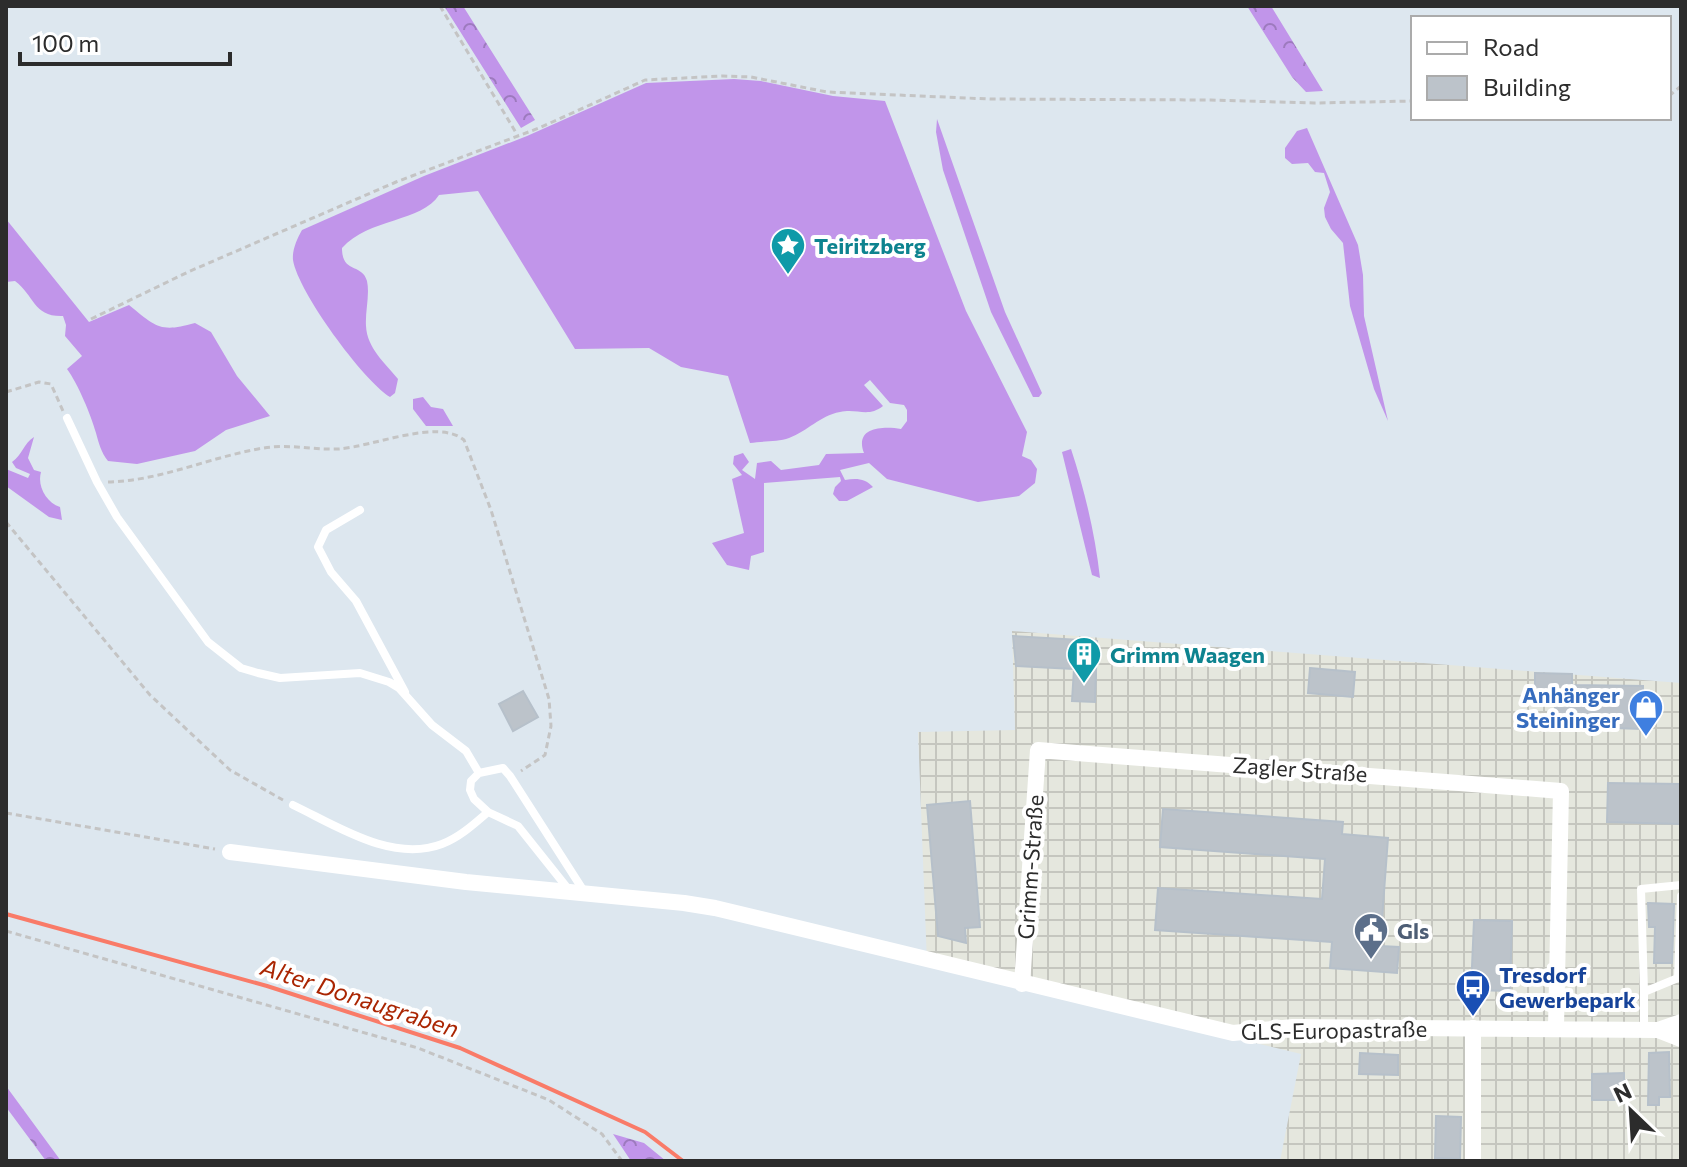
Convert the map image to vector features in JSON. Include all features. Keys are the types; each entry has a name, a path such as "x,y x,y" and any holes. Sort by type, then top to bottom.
{"street":[{"name":"Zagler Straße","path":"1038,750 1561,791 1556,1027"},
{"name":"Grimm-Straße","path":"1022,984 1038,750"},
{"name":"GLS-Europastraße","path":"230,852 451,881 715,908 1233,1033 1293,1027 1651,1030"},
{"path":"1651,1030 1681,1022"},
{"path":"1473,1028 1473,1161"},
{"path":"1651,1030 1681,1039"}],"lane":[{"path":"67,418 97,482 143,554 208,642 224,657 241,668 280,678 360,673 374,676 399,688 432,725 466,751 479,773"},
{"path":"360,510 326,530 318,547 331,572 356,601 411,703"},
{"path":"503,768 510,776 578,893 518,826 488,812 474,799 470,790 471,781 479,773 503,768"},
{"path":"293,805 363,838 411,850 445,843 466,831 488,812"},
{"path":"1651,1030 1644,992 1641,889 1681,885"},
{"path":"1644,992 1678,978 1681,896"}],"path":[{"path":"440,6 518,136"},
{"path":"91,319 188,272 396,182 518,136 645,80 751,77 827,92 990,99 1292,103 1411,101"},
{"path":"6,392 39,382 51,384 67,418"},
{"path":"97,482 146,479 196,463 286,444 342,449 432,431 456,434 464,440 491,510 549,699 551,726 545,755 510,776"},
{"path":"6,522 150,695 230,770 293,805"},
{"path":"6,813 230,852"},
{"path":"6,931 418,1048 549,1100 602,1134 622,1161"}],"shaded area":[{"path":"1012,631 1681,683 1681,1161 1280,1161 1301,1054 927,963 918,732 1015,730"}],"green space":[{"path":"444,6 463,6 535,120 521,128"},
{"path":"1247,6 1271,6 1323,91 1306,92 1292,77"},
{"path":"734,79 761,81 833,96 885,101 966,311 1027,432 1022,456 1031,460 1037,469 1035,483 1019,496 978,502 887,479 869,463 840,470 845,480 860,479 873,487 847,501 839,501 833,494 841,481 840,477 764,483 764,552 751,556 749,570 727,565 712,543 744,533 732,479 742,475 733,464 734,456 743,453 749,462 742,470 755,479 757,463 771,461 781,470 819,465 826,454 864,453 862,444 867,433 879,428 901,429 907,421 904,405 890,403 870,380 864,385 883,406 878,410 840,412 789,438 750,443 728,376 681,367 649,348 575,349 478,191 439,195 431,204 366,231 342,248 345,262 361,272 367,281 367,334 378,355 398,379 395,393 390,397 364,373 333,334 297,274 293,252 302,230 646,83"},
{"path":"937,119 1005,312 1042,393 1039,397 1033,397 991,312 943,170 936,132"},
{"path":"1307,128 1358,245 1363,275 1364,316 1388,421 1374,389 1350,306 1343,243 1325,217 1324,208 1330,192 1324,173 1315,172 1308,163 1292,164 1285,158 1285,148 1297,131"},
{"path":"6,219 89,322 129,305 166,328 195,323 211,332 237,376 270,416 226,430 195,451 137,464 108,461 100,448 84,400 67,369 82,356 65,336 63,316 46,313 15,281 6,282"},
{"path":"423,397 431,407 443,409 453,426 426,426 413,409 413,399"},
{"path":"34,437 28,458 34,470 41,472 42,488 47,497 60,507 62,520 49,517 6,486 6,469 28,478 30,474 16,468 12,462"},
{"path":"1071,449 1089,513 1100,578 1092,575 1062,452"},
{"path":"6,1086 61,1161 46,1161 6,1107"},
{"path":"613,1134 644,1143 666,1161 631,1161"}],"building":[{"name":"Grimm Waagen","path":"1013,636 1097,641 1095,702 1072,701 1074,669 1016,666"},
{"path":"1310,668 1355,672 1353,697 1308,693"},
{"path":"1535,673 1572,674 1572,685 1643,686 1642,729 1555,726 1555,696 1535,696"},
{"path":"523,691 538,717 513,731 499,704"},
{"path":"1608,783 1681,784 1681,824 1607,822"},
{"path":"970,801 980,927 965,928 966,943 938,936 927,805"},
{"path":"1163,809 1343,822 1342,834 1388,838 1380,946 1399,947 1397,973 1330,968 1332,942 1155,930 1158,888 1322,899 1325,859 1160,847"},
{"path":"1648,903 1674,904 1672,963 1654,963 1655,927 1649,927"},
{"path":"1474,920 1512,921 1510,991 1471,990"},
{"path":"1669,1052 1670,1097 1659,1097 1659,1105 1648,1105 1649,1053"},
{"path":"1360,1053 1398,1055 1398,1075 1359,1074"},
{"path":"1624,1073 1624,1100 1592,1100 1592,1074"},
{"path":"1436,1116 1461,1117 1460,1159 1435,1158"}],"waterway":[{"name":"Alter Donaugraben","path":"6,914 267,986 460,1048 645,1132 683,1161"}],"place":[{"name":"Teiritzberg","path":"788,276"},
{"name":"Grimm Waagen","path":"1084,685"},
{"name":"Anhänger Steininger","path":"1646,738"},
{"name":"Gls","path":"1371,961"},
{"name":"Tresdorf Gewerbepark","path":"1473,1018"}]}
